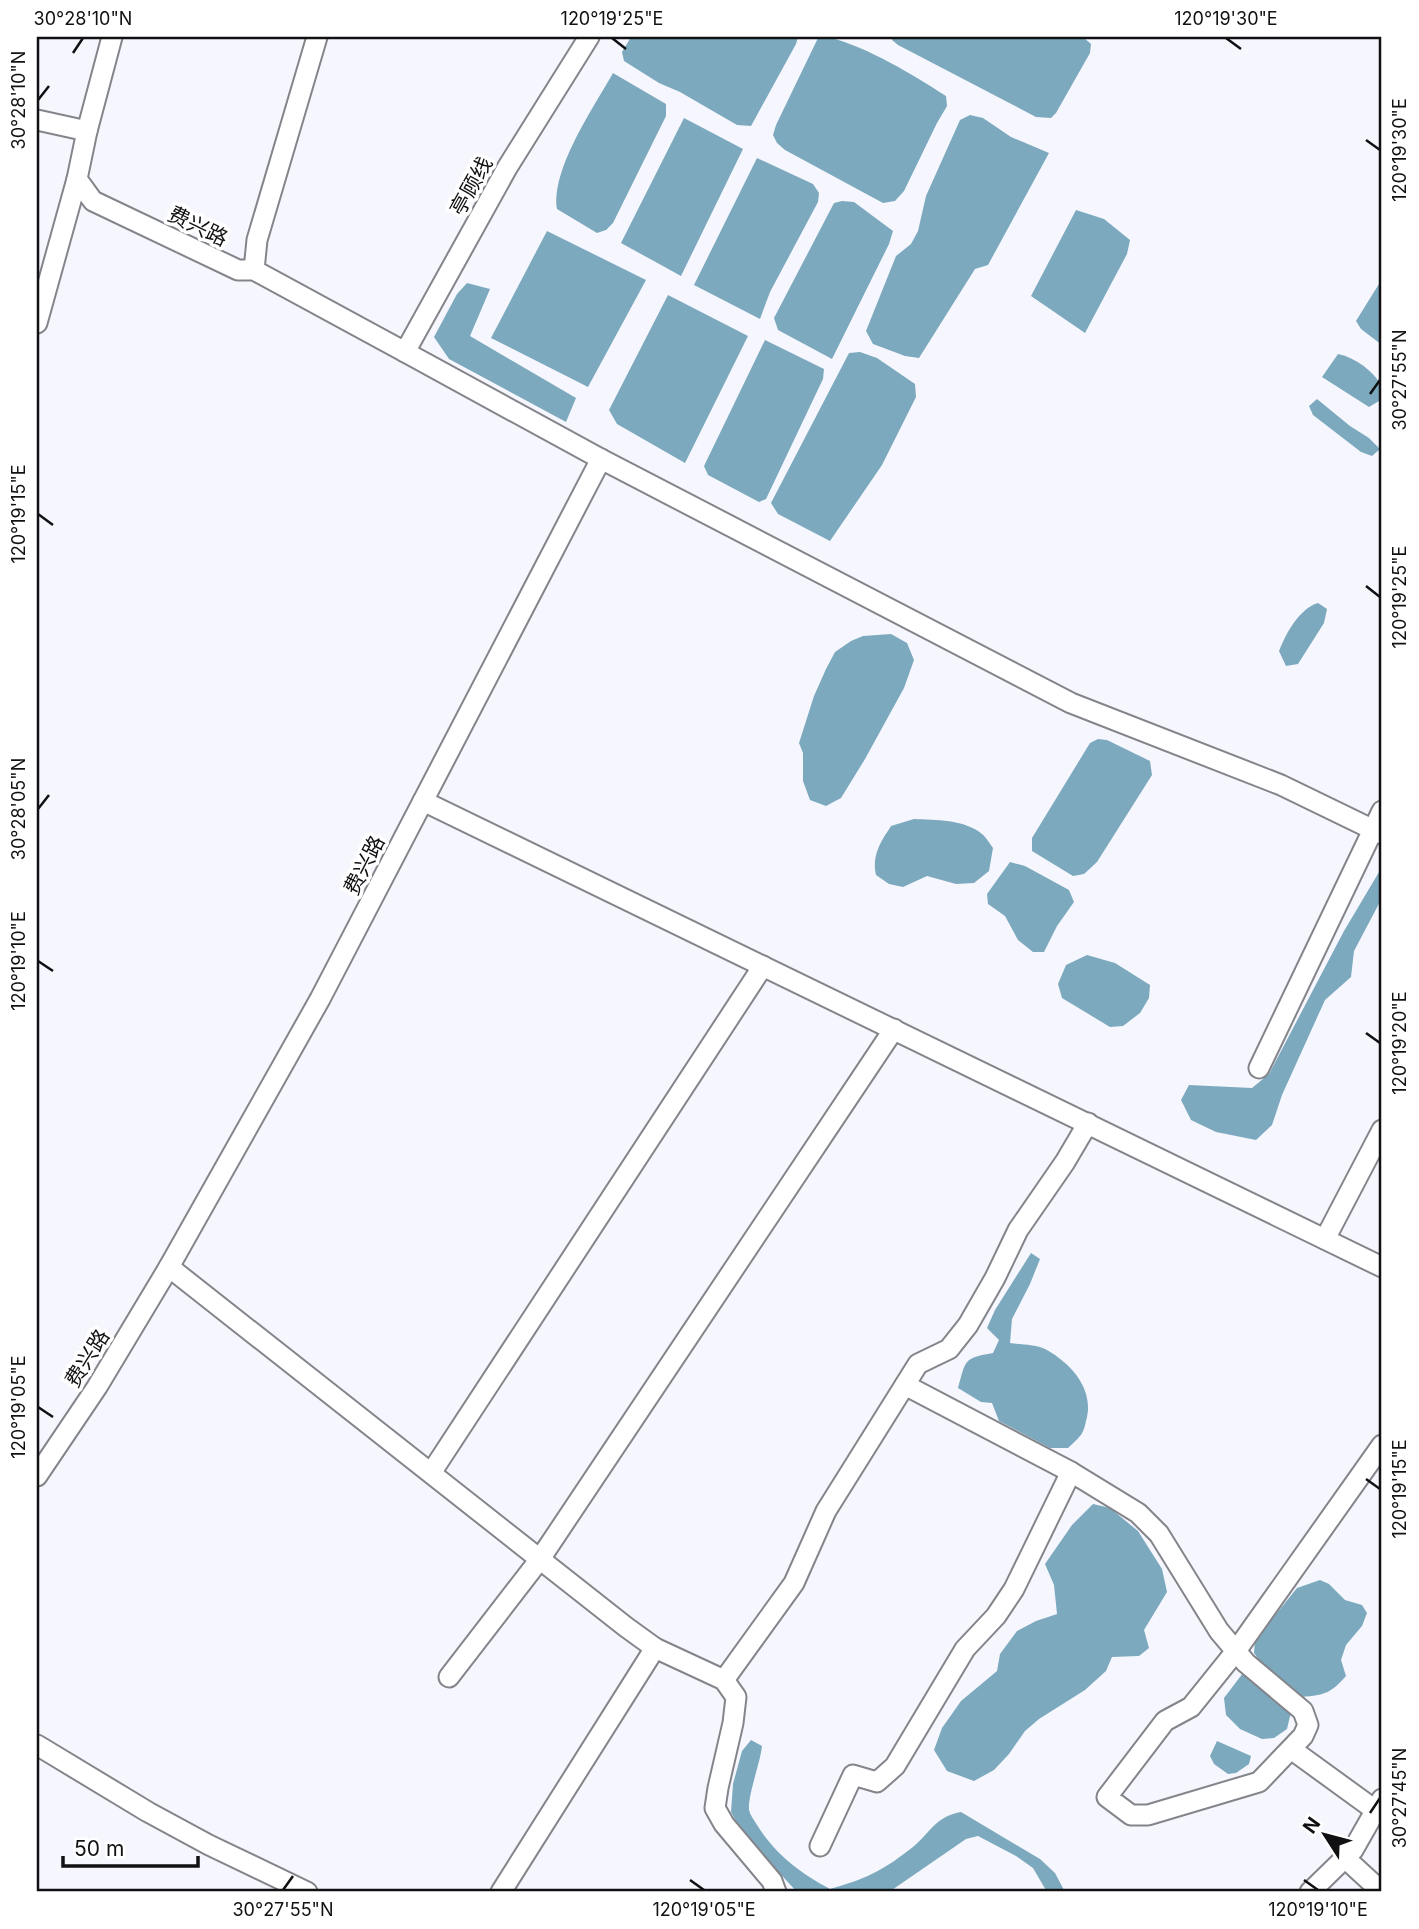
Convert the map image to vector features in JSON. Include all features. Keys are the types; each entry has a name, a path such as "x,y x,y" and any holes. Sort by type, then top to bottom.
{"street":[{"path":"37,323 113,37"},
{"path":"254,270 257,240 317,37"},
{"name":"亭顾线","path":"400,350 507,168 589,37"},
{"path":"37,120 87,131"},
{"name":"费兴路","path":"37,1476 97,1387 169,1267 320,999 601,459 254,270 238,270 93,201 77,179"},
{"path":"601,459 1071,703 1282,785 1379,832"},
{"path":"423,801 1382,1267"},
{"path":"1259,1068 1379,832 1382,811"},
{"path":"431,1472 763,966"},
{"path":"449,1677 540,1559 894,1029"},
{"path":"724,1680 794,1583 826,1511 918,1364 949,1349 968,1325 1018,1230 1065,1162 1088,1123"},
{"path":"1325,1239 1382,1130"},
{"path":"169,1267 655,1648 724,1680 736,1697 715,1808 724,1824 772,1881 776,1892"},
{"path":"905,1385 1071,1472 1138,1513 1159,1534 1219,1631 1236,1651 1245,1663 1303,1711 1308,1725 1303,1736 1259,1782 1148,1815 1130,1815 1107,1797 1165,1721 1191,1707 1236,1651 1382,1445"},
{"path":"820,1846 853,1775 877,1782 895,1766 965,1649 1002,1607 1014,1589 1071,1472"},
{"path":"501,1892 655,1648"},
{"path":"37,1745 148,1812 304,1892"},
{"path":"1291,1749 1379,1805 1353,1850 1310,1892"},
{"path":"1345,1858 1382,1892"}],"water":[{"path":"631,37 798,37 751,126 737,125 624,61 622,52"},
{"path":"829,37 875,55 946,96 947,106 904,191 895,201 883,203 785,150 773,135 818,38"},
{"path":"891,37 1083,37 1091,44 1090,53 1051,118 1036,117 898,45"},
{"path":"613,73 666,104 666,116 613,223 606,230 597,233 557,209 557,193 567,157"},
{"path":"970,115 983,118 1011,137 1049,153 988,265 975,269 919,358 905,356 873,344 866,331 896,256 911,244 918,231 926,196 960,120"},
{"path":"684,118 743,149 681,276 621,243"},
{"path":"757,158 813,184 819,193 818,202 770,292 760,319 694,285"},
{"path":"854,202 893,231 832,359 778,330 774,318 834,203"},
{"path":"1076,210 1104,219 1130,240 1127,254 1085,333 1031,296"},
{"path":"547,231 646,280 588,387 491,338"},
{"path":"1382,279 1382,345 1361,329 1356,321"},
{"path":"467,283 490,289 470,336 576,398 566,422 449,359 434,337 457,294"},
{"path":"668,295 748,336 685,463 617,424 609,410"},
{"path":"765,340 824,369 823,379 766,499 759,502 708,475 704,466"},
{"path":"860,352 877,358 915,384 916,397 882,465 830,541 778,514 771,503 849,353"},
{"path":"1338,354 1357,362 1373,375 1382,386 1379,401 1369,407 1322,377"},
{"path":"1317,399 1380,449 1372,456 1361,452 1313,415 1309,406"},
{"path":"1318,603 1327,609 1324,623 1298,664 1286,666 1279,651 1285,637 1299,616"},
{"path":"891,634 907,643 914,660 904,688 841,798 826,806 810,800 803,781 803,753 799,743 826,669 835,652 851,641 863,636"},
{"path":"1098,739 1107,740 1150,761 1152,775 1097,862 1084,874 1073,876 1032,851 1032,838 1090,743"},
{"path":"914,819 940,820 975,829 993,848 989,871 974,883 956,884 927,876 903,887 889,884 876,875 876,855 891,826"},
{"path":"1010,862 1025,866 1069,890 1074,902 1057,926 1044,952 1033,952 1018,940 1005,916 988,904 987,894"},
{"path":"1382,867 1382,898 1354,951 1351,977 1325,1000 1282,1095 1272,1125 1256,1140 1216,1132 1191,1120 1181,1100 1189,1085 1252,1088 1269,1074 1344,931"},
{"path":"1087,955 1115,963 1150,985 1149,998 1140,1013 1123,1026 1110,1027 1062,998 1058,984 1066,965"},
{"path":"1031,1253 1040,1259 1012,1319 1010,1343 1047,1350 1065,1363 1080,1380 1088,1410 1082,1433 1068,1448 1050,1448 999,1421 992,1403 981,1402 958,1388 967,1362 993,1353 999,1340 987,1328 995,1310"},
{"path":"1093,1504 1110,1508 1138,1531 1162,1569 1167,1592 1144,1630 1149,1648 1139,1656 1112,1657 1106,1671 1085,1690 1025,1731 994,1770 974,1781 947,1771 934,1750 942,1728 961,1701 997,1671 1000,1654 1017,1631 1057,1614 1054,1585 1045,1564 1072,1525"},
{"path":"1320,1580 1329,1584 1345,1600 1362,1605 1367,1613 1362,1626 1346,1645 1341,1660 1346,1676 1327,1692 1302,1697 1261,1663 1254,1653 1255,1640 1297,1588"},
{"path":"1243,1673 1291,1712 1287,1729 1274,1738 1262,1739 1240,1729 1226,1715 1224,1698"},
{"path":"751,1740 762,1746 750,1796 751,1816 780,1854 830,1889 881,1869 916,1844 938,1822 961,1812 1040,1859 1055,1873 1065,1892 1047,1892 1033,1868 978,1836 966,1839 889,1892 797,1892 741,1831 731,1812 733,1784 742,1751"},
{"path":"1217,1741 1251,1756 1249,1764 1236,1773 1228,1774 1214,1764 1210,1756"}]}
